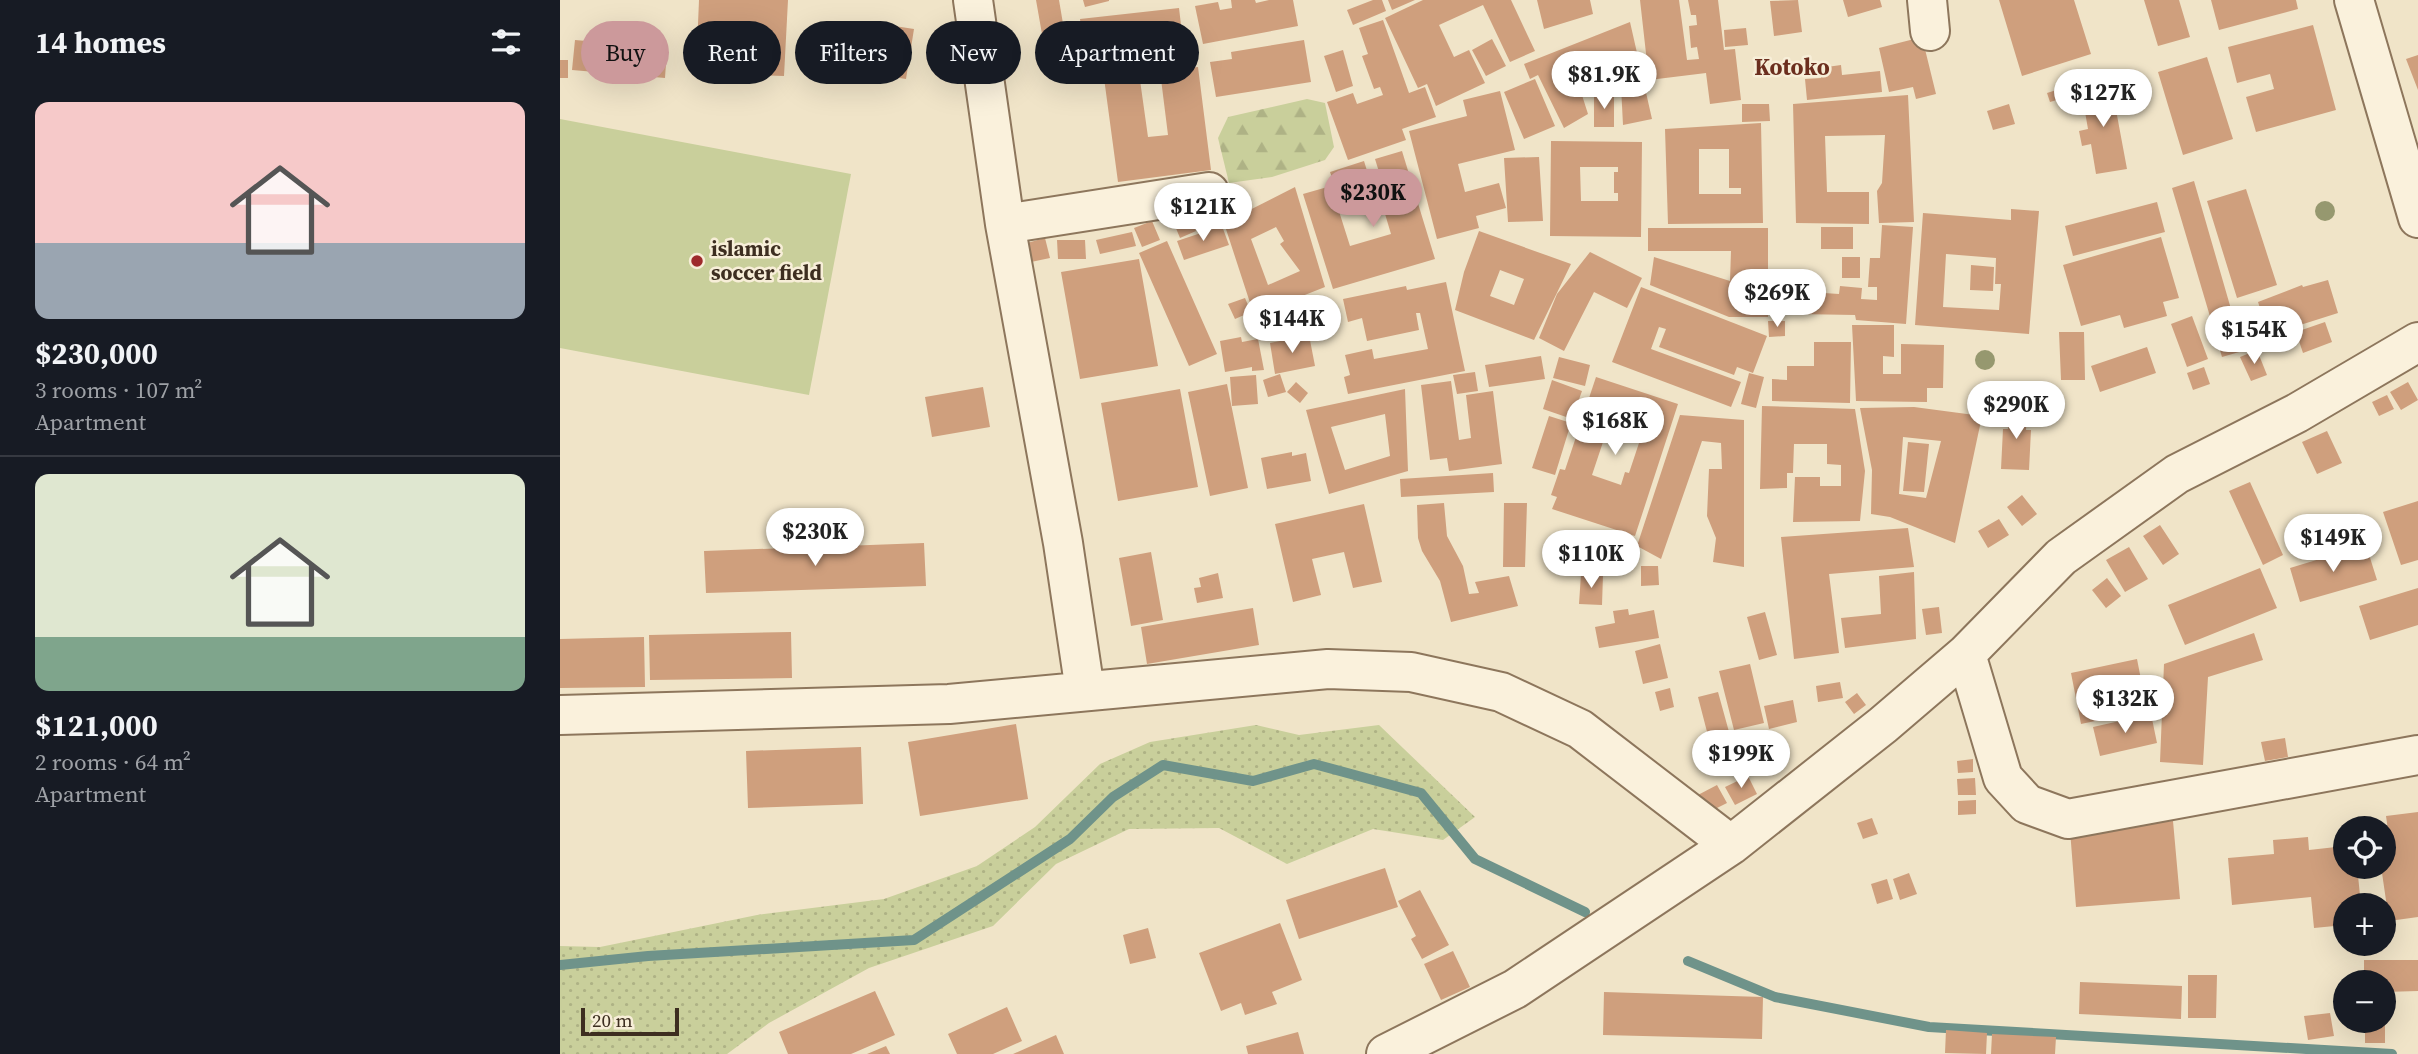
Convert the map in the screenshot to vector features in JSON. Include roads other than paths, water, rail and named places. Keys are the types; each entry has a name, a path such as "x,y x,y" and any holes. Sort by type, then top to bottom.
{"street":[{"path":"973,0 1004,224 1063,543 1085,691"},
{"path":"2354,0 2418,218"},
{"path":"1004,224 1209,192"},
{"path":"1386,1054 1515,989 1731,845 1883,725 1966,654 2062,557 2177,474 2297,413 2418,342"},
{"path":"1966,654 2003,778 2027,804 2068,819 2418,755"},
{"path":"560,715 949,704 1328,669 1412,672 1501,692 1580,729 1731,845"}],"waterway":[{"path":"560,965 648,956 914,940 1070,839 1113,797 1163,765 1253,781 1314,764 1421,793 1475,859 1585,912"},
{"path":"1688,961 1775,997 1929,1027 2392,1054"}],"place":[{"name":"islamic soccer field","path":"697,261"}],"district":[{"name":"Kotoko","path":"1792,67"}]}
